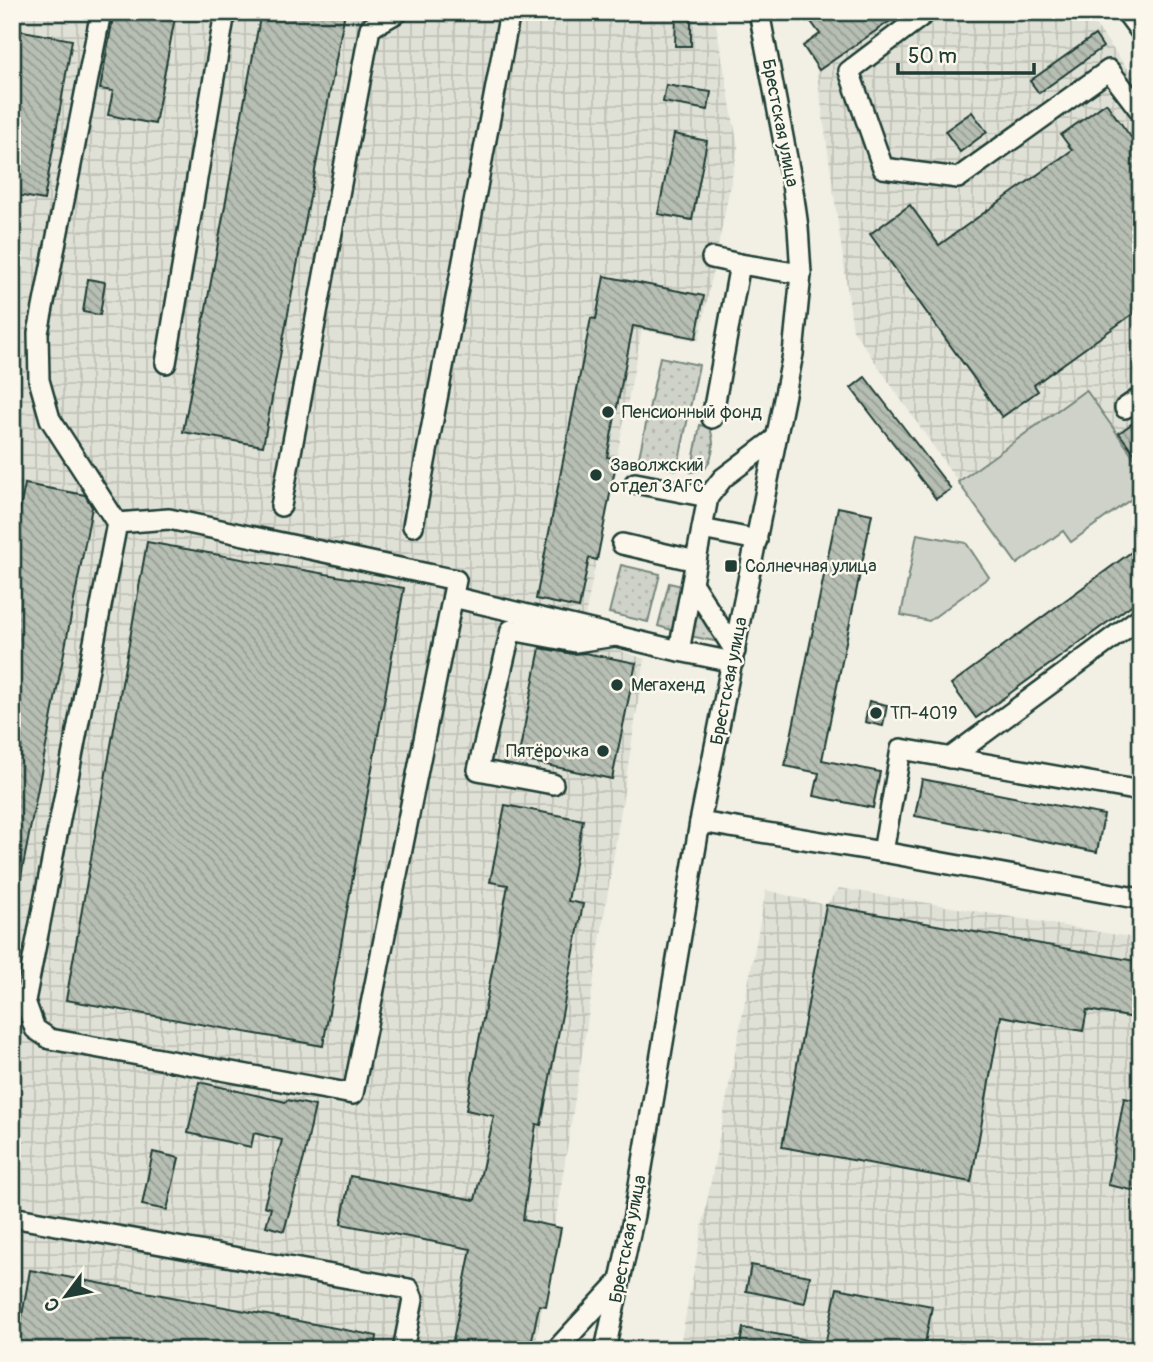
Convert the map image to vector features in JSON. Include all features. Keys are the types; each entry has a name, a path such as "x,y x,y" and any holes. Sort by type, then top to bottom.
{"street":[{"path":"102,12 38,333 39,380 50,419 117,523 19,1000 35,1029 50,1039 353,1094 456,580 169,519 117,523"},
{"path":"166,363 225,12"},
{"path":"281,506 370,28 398,12"},
{"path":"413,526 510,12"},
{"name":"Брестская улица","path":"605,1350 634,1215 701,822 793,354 801,274 798,227 759,12"},
{"path":"927,12 849,71 883,168 958,178 1109,70 1141,112"},
{"path":"712,258 801,274"},
{"path":"712,418 740,264"},
{"path":"679,651 708,497 723,478 776,438"},
{"path":"635,483 708,497"},
{"path":"702,529 757,540"},
{"path":"622,544 696,561"},
{"path":"692,583 734,657"},
{"path":"453,597 679,651 734,657"},
{"path":"950,758 1141,617"},
{"path":"553,784 478,770 512,630 575,642 615,636"},
{"path":"883,852 901,749 1141,791"},
{"path":"701,822 1141,899"},
{"path":"12,1217 409,1289 413,1298 403,1350"},
{"path":"556,1350 620,1281"}],"shaded area":[{"path":"12,12 714,12 738,147 699,341 642,330 581,637 645,659 535,1350 12,1350"},
{"path":"849,12 1086,12 1141,87 1141,467 1086,391 958,482 853,330 812,38"},
{"path":"660,357 699,365 677,470 638,462"},
{"path":"1086,390 1141,467 1141,492 1071,542 1063,531 1017,564 958,482"},
{"path":"700,425 710,428 713,439 712,454 705,469 691,472"},
{"path":"917,534 966,543 989,577 929,621 901,615"},
{"path":"621,565 660,574 648,622 609,613"},
{"path":"669,583 686,587 675,631 658,626"},
{"path":"696,601 719,642 690,636"},
{"path":"839,888 1141,939 1141,1350 679,1350 766,890 826,905"}],"building":[{"path":"114,12 176,12 155,124 108,115 113,91 100,89"},
{"path":"261,12 345,12 263,446 183,432"},
{"path":"676,12 691,12 691,46 675,46"},
{"path":"804,12 903,12 819,70 803,46 820,34"},
{"path":"12,29 72,40 44,200 12,194"},
{"path":"1095,35 1103,47 1039,93 1030,81"},
{"path":"666,85 711,92 708,110 663,102"},
{"path":"1106,103 1141,151 1141,308 1034,385 1038,391 1002,417 870,234 910,205 939,245 1072,150 1061,135"},
{"path":"972,112 987,132 960,152 945,131"},
{"path":"674,134 707,141 692,220 658,214"},
{"path":"604,276 704,296 696,338 633,326 607,457 617,459 597,560 589,558 579,608 536,599 591,318 596,319"},
{"path":"88,279 105,282 100,315 83,312"},
{"path":"865,377 951,489 936,499 851,388"},
{"path":"1141,417 1141,462 1119,433"},
{"path":"25,484 85,495 92,507 19,887 12,887 12,548"},
{"path":"838,507 872,514 822,760 880,772 873,808 814,796 819,773 785,766"},
{"path":"147,542 404,588 323,1046 66,1000"},
{"path":"1141,545 1141,598 976,718 951,684"},
{"path":"540,648 636,663 612,779 518,759"},
{"name":"ТП-4019","path":"869,701 887,705 883,726 865,722"},
{"path":"922,779 1104,815 1097,852 915,816"},
{"path":"505,805 583,820 568,901 583,904 541,1125 536,1124 523,1220 561,1228 546,1306 539,1305 530,1350 451,1350 471,1249 341,1224 350,1176 475,1200 494,1116 466,1110 508,885 490,882"},
{"path":"826,905 1141,962 1141,1019 1087,1010 1083,1031 1001,1016 971,1182 782,1147"},
{"path":"199,1082 315,1106 284,1231 266,1226 271,1208 264,1206 282,1140 254,1133 251,1147 188,1133"},
{"path":"1124,1098 1141,1101 1141,1192 1108,1185"},
{"path":"153,1152 179,1158 167,1210 142,1205"},
{"path":"751,1265 810,1276 805,1303 746,1291"},
{"path":"30,1270 377,1336 375,1350 16,1350"},
{"path":"837,1288 932,1306 924,1349 912,1347 912,1350 824,1350"},
{"path":"743,1328 818,1342 817,1350 739,1350"}],"place":[{"name":"Пенсионный фонд","path":"608,412"},
{"name":"Заволжский отдел ЗАГС","path":"596,475"},
{"name":"Солнечная улица","path":"731,566"},
{"name":"Мегахенд","path":"617,685"},
{"name":"ТП-4019","path":"876,713"},
{"name":"Пятёрочка","path":"603,751"}]}
